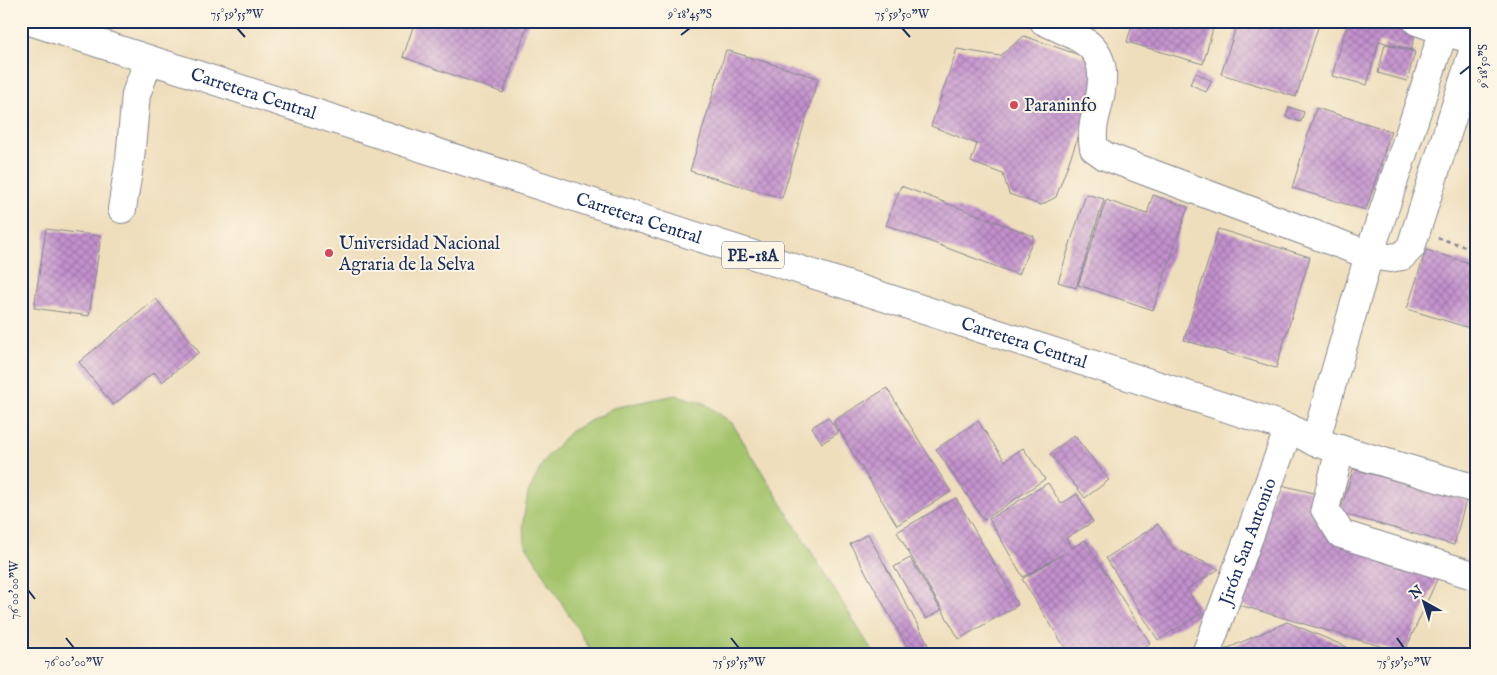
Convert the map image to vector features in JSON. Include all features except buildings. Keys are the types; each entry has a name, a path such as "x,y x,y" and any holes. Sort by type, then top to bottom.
{"main road":[{"name":"Carretera Central","path":"30,21 1289,428 1328,445 1476,489"},
{"path":"1044,21 1083,39 1094,48 1101,67 1103,84 1091,134 1094,148 1114,160 1369,255 1390,258 1402,256 1410,248 1417,231 1476,41 1446,26 1417,21"},
{"path":"1446,26 1369,255 1328,445 1325,508 1341,534 1476,576"},
{"path":"122,209 130,159 136,94 148,60"},
{"name":"Jirón San Antonio","path":"1206,654 1289,428"}],"path":[{"path":"1417,231 1476,250"}],"green space":[{"path":"676,395 704,403 732,423 874,654 593,654 524,542 523,521 528,493 545,459 570,432 613,408"}],"place":[{"name":"Paraninfo","path":"1014,105"},
{"name":"Universidad Nacional Agraria de la Selva","path":"329,253"}]}
